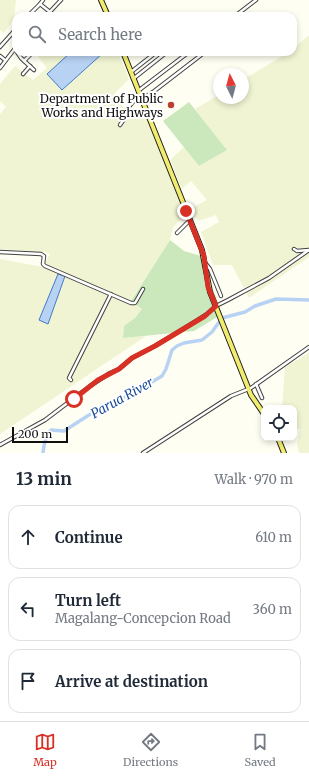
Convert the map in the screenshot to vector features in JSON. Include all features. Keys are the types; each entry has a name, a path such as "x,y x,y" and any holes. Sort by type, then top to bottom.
{"main road":[{"path":"102,0 106,12"},
{"path":"124,56 202,250 210,292 250,387 253,399 261,409"},
{"path":"279,441 284,453"}],"street":[{"path":"33,12 43,0"},
{"path":"40,4 50,12 61,0"},
{"path":"240,12 256,0"},
{"path":"28,9 31,12"},
{"path":"0,47 12,34"},
{"path":"0,68 12,53"},
{"path":"0,56 5,60"},
{"path":"21,56 34,70"},
{"path":"24,61 28,56"},
{"path":"130,73 151,56"},
{"path":"133,79 162,56"},
{"path":"120,125 126,110 139,95 184,56"},
{"path":"139,95 153,92 200,56"},
{"path":"23,74 30,66"},
{"path":"176,233 190,220"},
{"path":"294,248 297,251 309,250"},
{"path":"0,445 45,420 90,386 119,369 132,358 196,322 217,306 270,278 309,250"},
{"path":"0,252 41,254 44,256 43,264 45,266 133,303 137,300 143,288"},
{"path":"205,264 210,269 221,296"},
{"path":"71,380 69,378 86,347 111,294"},
{"path":"143,453 231,396 256,384 309,347"},
{"path":"256,384 262,398"}],"green space":[{"path":"0,0 16,0 15,12 12,12 12,22 4,33 0,30"},
{"path":"309,35 309,257 249,298 232,265 213,265 201,232 219,222 216,215 198,221 192,208 207,200 191,181 182,189 170,160 184,147 199,166 227,150 195,109 213,98 213,104 249,104 249,76 282,56 297,56 297,46"},
{"path":"38,56 67,56 48,74 63,90 100,56 120,56 129,79 115,93 130,120 141,106 186,214 173,227 170,240 131,300 142,309 135,318 124,326 123,338 146,336 0,434 0,259 43,267 50,254 44,252 0,249 0,114 6,107 0,101 0,84 15,66 33,80 47,68","holes":["58,274 65,277 48,323 39,320"]},
{"path":"189,102 227,150 199,166 163,121"},
{"path":"170,240 184,251 201,256 222,314 194,331 123,338 124,326 135,318 142,309 131,301"},
{"path":"309,353 309,453 299,453 297,444 300,429 297,428 297,405 282,405 285,367"}],"water":[{"path":"67,56 100,56 62,90 47,74"},
{"path":"58,274 65,276 48,324 39,320"}],"waterway":[{"name":"Parua River","path":"43,453 46,438 51,430 64,431 89,415 137,391 162,376 166,369 172,350 184,343 202,340 212,332 222,318 245,312 255,306 276,299 309,300"}],"place":[{"name":"Department of Public Works and Highways","path":"171,105"}],"route":[{"path":"74,399 98,380 119,369 123,364 132,358 146,352 205,316 216,306 208,287 204,256 186,211"}]}
